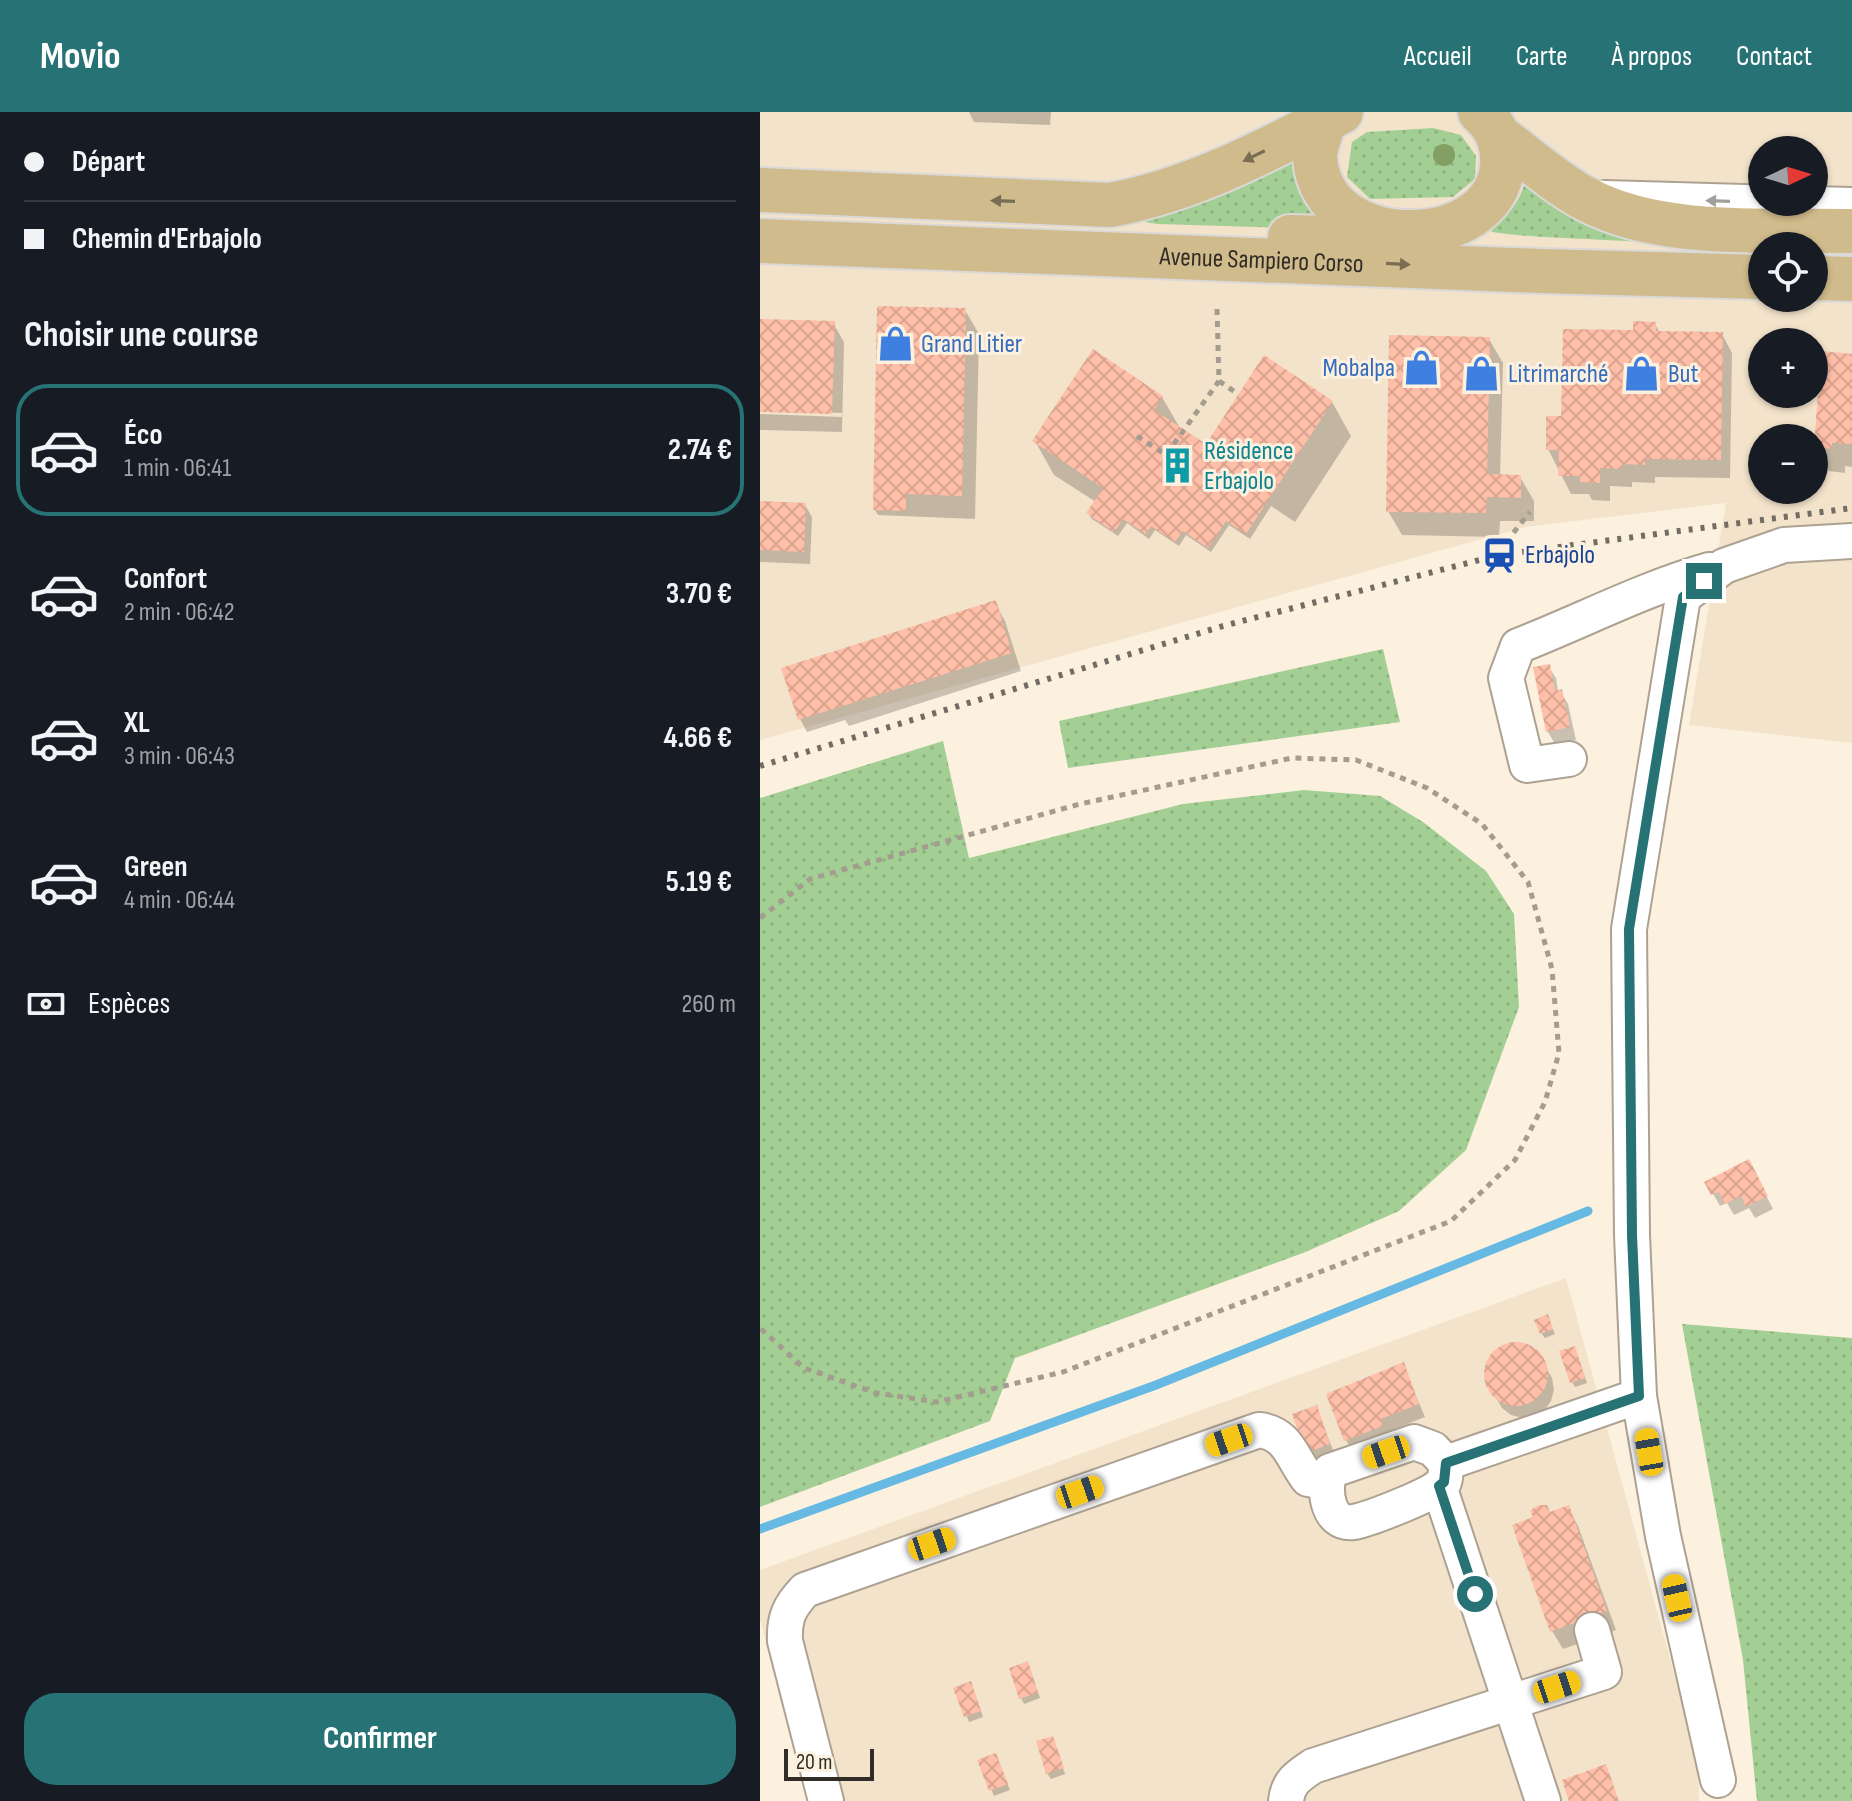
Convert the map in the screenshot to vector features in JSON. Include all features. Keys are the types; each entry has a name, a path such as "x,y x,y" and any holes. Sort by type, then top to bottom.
{"main road":[{"path":"760,190 1110,205 1145,199 1194,183 1333,117"},
{"path":"1333,117 1315,154 1319,179 1327,198 1344,212 1370,226 1392,232 1480,242 1748,253"},
{"path":"1419,233 1449,227 1491,201 1500,181 1503,162 1490,125"},
{"path":"1490,125 1584,198 1622,215 1717,228 1852,231"},
{"name":"Avenue Sampiero Corso","path":"760,222 1327,238 1370,226"},
{"name":"Avenue Sampiero Corso","path":"760,241 1748,277"},
{"path":"1828,257 1852,258"},
{"path":"1828,278 1852,279"}],"street":[{"path":"1584,198 1852,205"},
{"path":"1569,759 1527,765 1506,678 1518,646 1584,620 1665,582 1784,545 1852,541"},
{"path":"1718,1780 1663,1536 1639,1396 1632,1235 1629,929 1683,597 1724,566"},
{"path":"1543,1801 1510,1702 1443,1475 1433,1449 1414,1442 1330,1471 1326,1482 1329,1506 1337,1518 1352,1522 1433,1493 1443,1475 1639,1396"},
{"path":"826,1801 785,1641 784,1623 790,1605 805,1590 1259,1430 1274,1432 1281,1438 1308,1479 1326,1482"},
{"path":"1286,1801 1295,1777 1313,1766 1604,1672 1592,1630"}],"path":[{"path":"1137,436 1166,455 1219,381 1217,309"},
{"path":"1219,381 1238,394"},
{"path":"1506,542 1530,512"},
{"path":"760,918 810,879 1080,804 1292,758 1356,760 1427,788 1482,824 1528,882 1552,969 1559,1053 1545,1102 1515,1160 1451,1221 1063,1372 937,1402 876,1393 804,1368 760,1328"}],"shaded area":[{"path":"760,112 1852,112 1852,743 1689,725 1726,503 1525,527 760,740"},
{"path":"1566,1278 1698,1761 1699,1801 808,1801 760,1620 760,1570"}],"green space":[{"path":"1433,128 1461,135 1476,156 1475,179 1453,197 1370,199 1347,177 1352,142 1367,132"},
{"path":"1308,146 1324,229 1158,224 1125,219 1158,217 1198,202"},
{"path":"1525,182 1659,244 1492,232 1516,203"},
{"path":"1383,649 1400,722 1068,768 1059,721"},
{"path":"943,741 969,858 1183,804 1304,790 1380,796 1423,822 1486,871 1514,914 1519,1007 1466,1150 1399,1211 1303,1253 1015,1358 990,1421 760,1507 760,798"},
{"path":"1682,1324 1852,1338 1852,1801 1757,1801 1743,1660"}],"building":[{"path":"877,306 966,308 962,496 906,494 906,511 873,510"},
{"path":"760,319 835,321 832,414 760,412"},
{"name":"But","path":"1633,321 1656,322 1656,331 1723,332 1721,460 1645,459 1645,465 1622,464 1622,469 1600,468 1600,483 1580,482 1580,476 1558,476 1559,450 1546,450 1546,416 1561,416 1563,329 1633,330"},
{"path":"1389,335 1490,337 1487,474 1521,475 1521,498 1487,497 1486,513 1386,512"},
{"path":"1093,349 1163,396 1154,410 1206,444 1264,355 1333,401 1246,534 1226,521 1208,548 1183,531 1175,542 1151,526 1146,534 1123,519 1114,532 1086,513 1103,488 1032,441"},
{"path":"1828,352 1852,354 1852,444 1832,443 1832,449 1828,449 1828,424 1816,424 1817,408 1828,408"},
{"path":"760,501 806,503 804,552 760,550"},
{"path":"996,600 1012,653 798,720 781,668"},
{"path":"1550,664 1555,691 1562,689 1570,727 1546,732 1533,667"},
{"path":"1749,1159 1768,1196 1746,1207 1741,1196 1725,1204 1719,1192 1711,1195 1704,1182"},
{"path":"1548,1314 1553,1329 1540,1334 1534,1320"},
{"path":"1516,1342 1534,1348 1542,1356 1548,1374 1542,1392 1534,1400 1516,1406 1498,1400 1490,1392 1484,1374 1490,1356 1498,1348"},
{"path":"1575,1346 1585,1378 1570,1383 1559,1351"},
{"path":"1404,1362 1419,1404 1381,1419 1383,1426 1344,1441 1326,1394"},
{"path":"1317,1405 1330,1444 1306,1453 1292,1414"},
{"path":"1538,1505 1547,1505 1550,1512 1569,1505 1607,1611 1550,1632 1512,1525 1533,1517 1530,1511"},
{"path":"1028,1661 1038,1693 1019,1699 1009,1668"},
{"path":"971,1681 981,1711 964,1717 953,1688"},
{"path":"1053,1736 1064,1768 1046,1774 1036,1741"},
{"path":"996,1753 1008,1784 989,1791 977,1760"},
{"path":"1606,1764 1619,1801 1569,1801 1562,1780"}],"waterway":[{"path":"760,1529 1156,1385 1588,1211"}],"railway":[{"path":"760,766 1223,626 1499,555 1852,508"}],"place":[{"name":"Grand Litier","path":"895,344"},
{"name":"Mobalpa","path":"1421,368"},
{"name":"Litrimarché","path":"1482,374"},
{"name":"But","path":"1642,374"},
{"name":"Résidence Erbajolo","path":"1178,466"},
{"name":"Erbajolo","path":"1499,555"}],"route":[{"path":"1475,1594 1439,1486 1444,1482 1446,1463 1639,1396 1632,1235 1629,929 1683,597 1704,581"}]}
